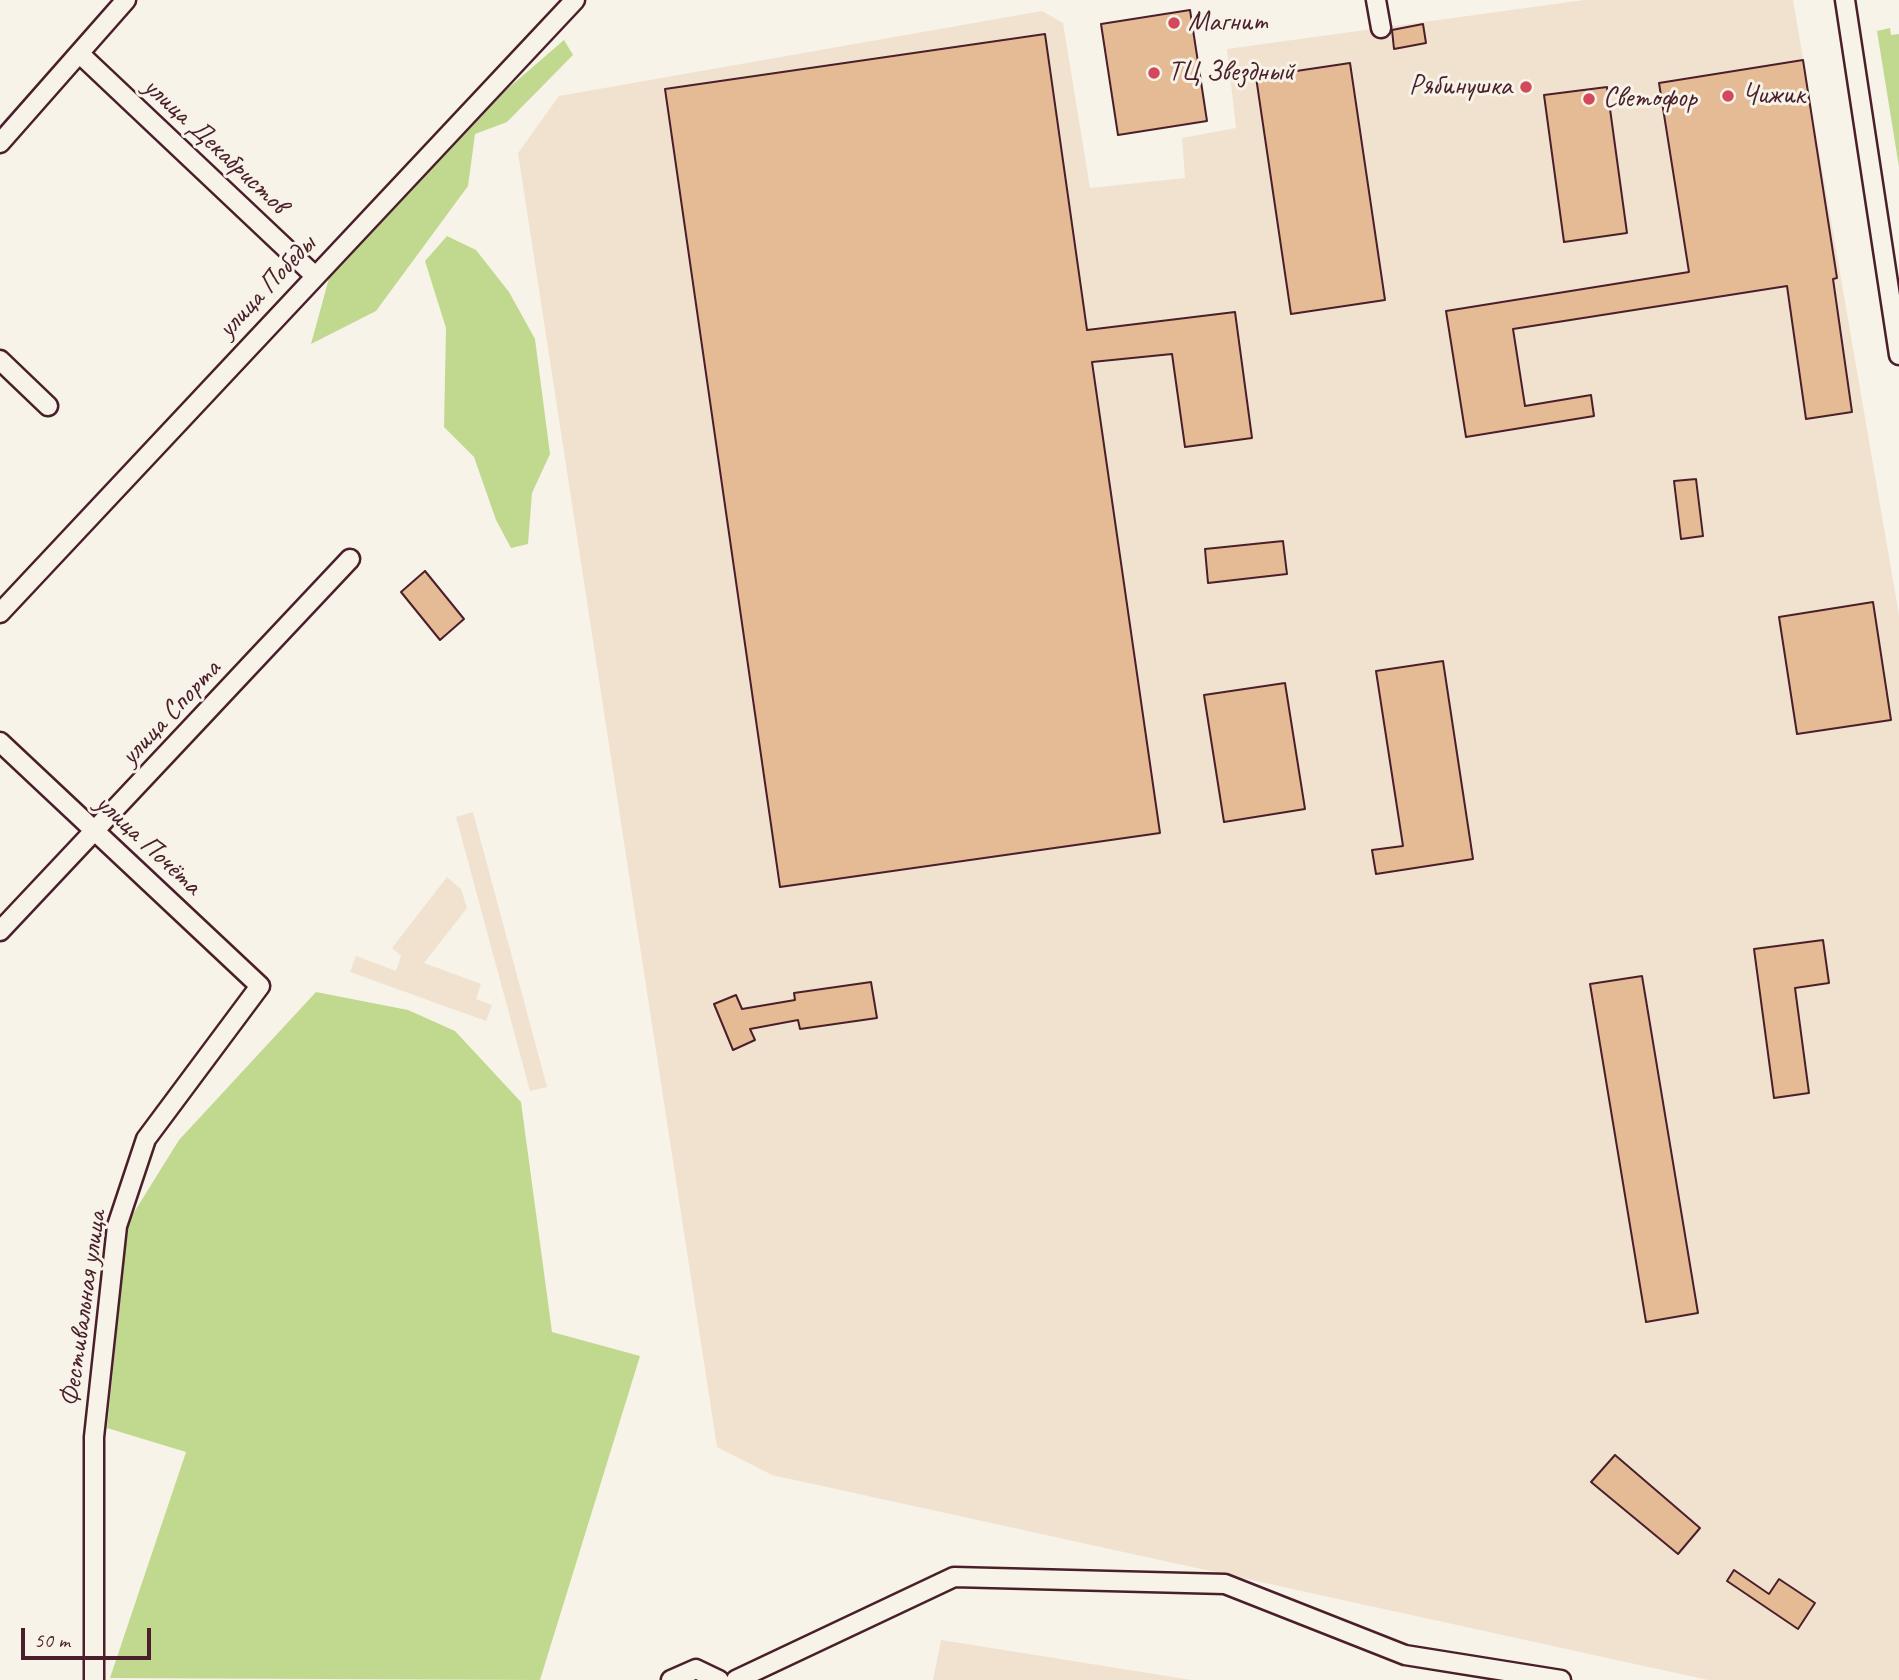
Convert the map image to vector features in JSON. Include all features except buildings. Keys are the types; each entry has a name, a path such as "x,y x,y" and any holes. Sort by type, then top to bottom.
{"street":[{"path":"0,143 81,55 126,0"},
{"name":"улица Победы","path":"0,613 314,275 575,0"},
{"path":"1376,0 1381,27"},
{"path":"1845,0 1899,355"},
{"name":"улица Декабристов","path":"81,55 314,275"},
{"path":"0,360 48,406"},
{"name":"улица Спорта","path":"0,931 350,559"},
{"name":"улица Почёта","path":"0,742 260,986"},
{"name":"Фестивальная улица","path":"94,1680 94,1437 117,1226 146,1139 260,986"},
{"path":"736,1680 954,1577 1225,1584 1405,1655 1561,1680"},
{"path":"671,1680 696,1669 719,1680"}],"shaded area":[{"path":"1584,0 1793,0 1899,615 1899,1680 1708,1680 772,1475 717,1447 518,153 559,96 1042,11 1063,23 1090,188 1185,178 1182,138 1236,128 1227,49"},
{"path":"473,812 547,1087 530,1091 456,817"},
{"path":"447,877 461,889 467,908 424,963 481,984 476,999 492,1005 486,1021 350,972 356,956 396,971 401,956 392,948"},
{"path":"941,1640 1192,1680 933,1680"}],"green space":[{"path":"1890,28 1891,35 1899,34 1899,167 1877,31"},
{"path":"564,40 573,55 507,122 475,134 468,186 376,311 311,344 331,271 477,115"},
{"path":"447,236 476,250 509,292 535,339 550,454 532,493 528,544 511,548 496,520 474,457 444,427 446,328 425,261"},
{"path":"316,992 408,1010 455,1031 521,1102 552,1332 640,1356 540,1680 110,1678 186,1452 107,1428 128,1222 179,1140"}],"place":[{"name":"Магнит","path":"1174,23"},
{"name":"ТЦ Звездный","path":"1154,73"},
{"name":"Рябинушка","path":"1526,87"},
{"name":"Чижик","path":"1728,96"},
{"name":"Светофор","path":"1589,99"}]}
